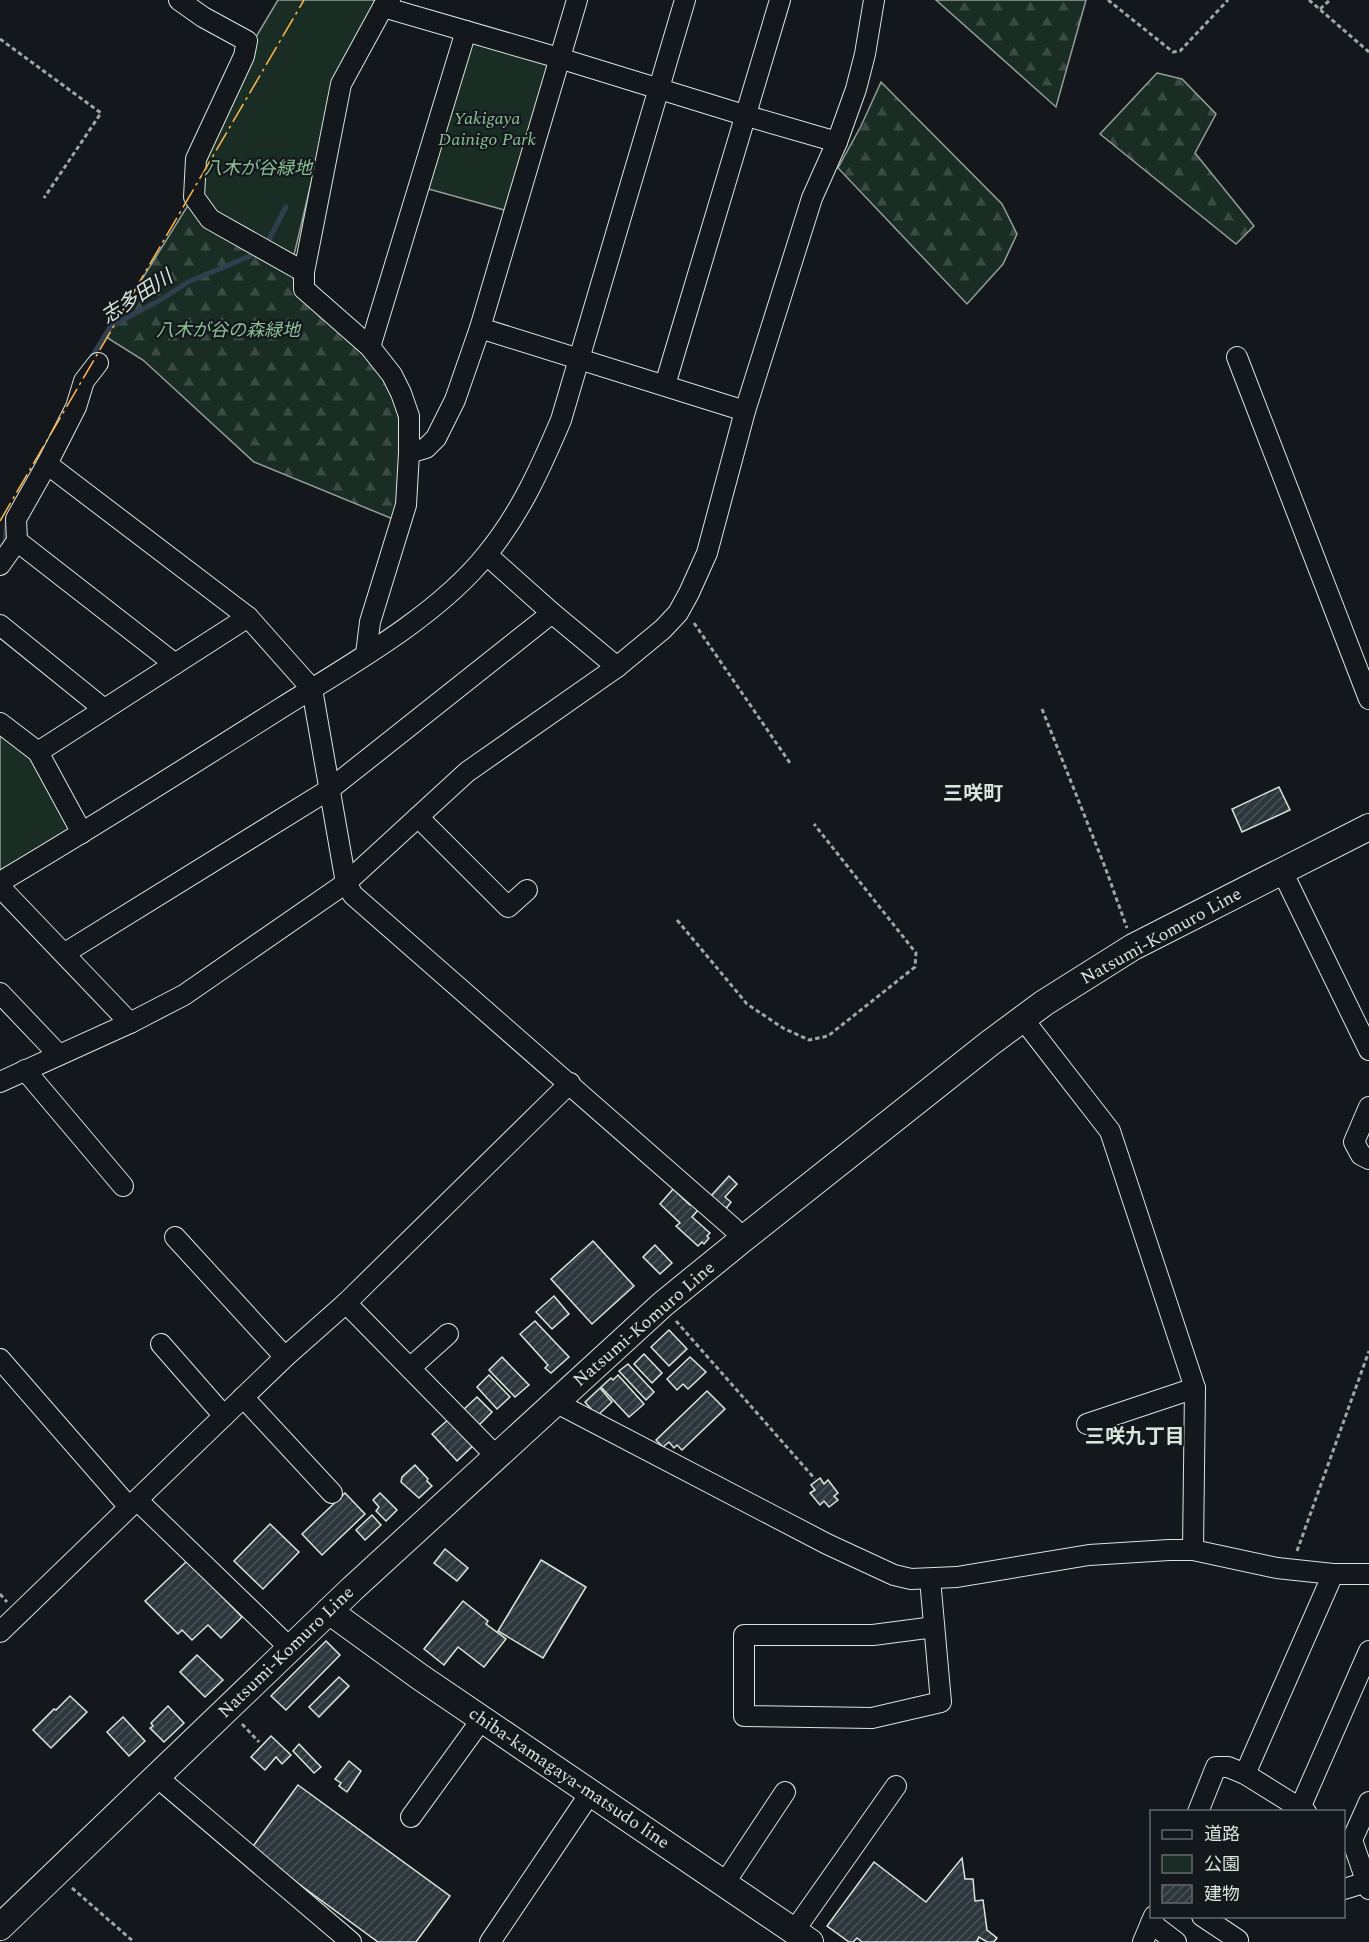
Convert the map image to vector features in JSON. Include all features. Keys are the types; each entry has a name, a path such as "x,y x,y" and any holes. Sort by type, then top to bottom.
{"main road":[{"name":"Natsumi-Komuro Line","path":"0,1927 329,1611 663,1304 743,1239 990,1043 1044,1003 1133,947 1369,827"},
{"name":"chiba-kamagaya-matsudo line","path":"329,1611 482,1719 802,1936"}],"street":[{"path":"179,0 203,17 247,41 244,56 196,159 194,197 210,219 304,272"},
{"path":"409,453 426,448 436,438 455,399 480,328 577,0"},
{"path":"0,882 312,689 414,622 453,590 487,555 524,499 542,465 561,420 685,0"},
{"path":"665,385 780,0"},
{"path":"0,1082 130,1023 184,995 346,883 466,772 618,667 663,629 678,613 707,553 745,411 812,198 837,142 856,89 865,54 874,0"},
{"path":"366,654 370,621 406,505 409,416 392,375 370,347 304,289 304,272 341,84 386,4 466,31 837,142"},
{"path":"370,347 466,31"},
{"path":"480,328 745,411"},
{"path":"1237,357 1369,699"},
{"path":"0,565 17,541 16,519 76,407 84,381 98,363"},
{"path":"47,464 248,617 312,689 346,883 353,895 570,1083 743,1239"},
{"path":"17,541 174,664"},
{"path":"487,555 552,613 618,667"},
{"path":"65,953 330,789 552,613"},
{"path":"38,752 248,617"},
{"path":"0,625 104,709"},
{"path":"0,723 38,752 82,833"},
{"path":"418,817 508,907 527,890"},
{"path":"1282,871 1369,1050"},
{"path":"0,887 130,1023"},
{"path":"0,993 59,1054"},
{"path":"1023,1019 1110,1131 1195,1388 1193,1550"},
{"path":"26,1070 123,1186"},
{"path":"0,1632 285,1357 346,1303 570,1083"},
{"path":"1369,1107 1354,1142 1361,1155 1369,1159"},
{"path":"175,1237 285,1357"},
{"path":"346,1303 497,1457"},
{"path":"410,1368 448,1334"},
{"path":"161,1344 224,1416"},
{"path":"0,1359 133,1504 290,1648"},
{"path":"1087,1424 1195,1388"},
{"path":"243,1397 332,1493"},
{"path":"555,1402 854,1557 894,1575 911,1579 957,1577 1089,1555 1169,1550 1193,1550 1290,1570 1333,1574 1369,1574"},
{"path":"1245,1774 1333,1574"},
{"path":"930,1579 941,1702 872,1718 744,1716 744,1635 873,1635 934,1627"},
{"path":"1198,1810 1216,1767 1228,1767 1245,1774 1303,1810 1369,1651"},
{"path":"411,1817 482,1719"},
{"path":"157,1777 351,1942"},
{"path":"802,1936 896,1786"},
{"path":"490,1942 591,1792"},
{"path":"724,1884 785,1792"},
{"path":"1345,1890 1368,1886 1348,1838 1369,1802"},
{"path":"1205,1918 1238,1940"},
{"path":"1143,1942 1152,1920 1176,1942"}],"path":[{"path":"1108,0 1173,52 1179,51 1228,0"},
{"path":"1309,0 1369,52"},
{"path":"1320,9 1330,0"},
{"path":"0,39 101,113 44,198"},
{"path":"682,606 790,763"},
{"path":"1042,709 1105,867 1133,947"},
{"path":"677,920 747,1004 783,1028 809,1040 828,1036 915,967 916,953 814,824"},
{"path":"671,1315 815,1479"},
{"path":"1290,1570 1369,1351"},
{"path":"236,1718 259,1742"},
{"path":"55,1872 134,1942"}],"green space":[{"name":"八木が谷緑地","path":"278,0 381,0 337,74 294,255 217,213 201,195 202,160 253,42"},
{"path":"936,0 1086,0 1056,107"},
{"name":"Yakigaya Dainigo Park","path":"475,40 547,60 549,69 508,211 425,188 467,44"},
{"path":"1157,73 1182,79 1216,114 1195,153 1254,226 1236,244 1100,134"},
{"path":"881,82 1002,204 1017,234 1003,264 967,304 838,168"},
{"name":"八木が谷の森緑地","path":"190,202 293,277 296,290 320,317 357,344 394,393 402,436 398,501 393,519 254,462 143,360 106,337"},
{"path":"0,731 36,760 69,829 2,871 0,871"}],"building":[{"path":"1279,787 1290,810 1242,832 1232,809"},
{"path":"729,1176 737,1184 725,1197 731,1202 725,1210 710,1197"},
{"path":"673,1189 690,1205 693,1203 699,1209 692,1217 710,1233 704,1244 702,1242 698,1246 676,1226 680,1223 660,1204"},
{"path":"593,1241 634,1286 592,1324 551,1279"},
{"path":"655,1245 672,1263 660,1274 643,1257"},
{"path":"554,1296 569,1314 552,1329 536,1312"},
{"path":"535,1321 569,1357 551,1373 545,1368 548,1365 520,1334"},
{"path":"669,1330 687,1349 669,1366 651,1347"},
{"path":"644,1354 662,1373 652,1383 634,1364"},
{"path":"502,1357 529,1385 515,1397 489,1370"},
{"path":"690,1357 706,1372 688,1389 683,1384 677,1390 667,1379"},
{"path":"628,1364 654,1392 646,1400 619,1371"},
{"path":"489,1375 510,1397 497,1409 477,1387"},
{"path":"618,1375 644,1404 629,1417 601,1387"},
{"path":"600,1388 612,1402 597,1416 585,1402"},
{"path":"707,1391 725,1409 682,1450 677,1445 674,1448 669,1442 663,1447 656,1440"},
{"path":"477,1397 492,1412 478,1426 462,1411"},
{"path":"450,1418 475,1444 457,1461 432,1434"},
{"path":"415,1465 432,1486 419,1498 401,1482 402,1477"},
{"path":"820,1478 824,1484 828,1480 838,1493 834,1496 838,1500 829,1507 824,1501 820,1505 810,1493 815,1490 811,1485"},
{"path":"345,1493 365,1514 322,1555 302,1534"},
{"path":"380,1493 397,1510 386,1521 376,1511 379,1507 373,1500"},
{"path":"372,1515 381,1525 365,1540 356,1530"},
{"path":"270,1524 299,1552 263,1589 234,1561"},
{"path":"445,1549 468,1568 457,1581 434,1563"},
{"path":"541,1560 586,1587 543,1658 498,1631"},
{"path":"187,1561 242,1617 221,1638 208,1625 192,1640 182,1630 178,1634 145,1601"},
{"path":"463,1601 488,1621 486,1624 506,1639 484,1667 458,1647 444,1665 424,1649"},
{"path":"326,1641 340,1655 286,1710 271,1696"},
{"path":"197,1655 223,1680 205,1697 180,1672"},
{"path":"339,1677 349,1686 319,1717 309,1707"},
{"path":"70,1696 87,1712 51,1748 33,1730"},
{"path":"168,1706 184,1723 164,1742 150,1728 153,1726 151,1723"},
{"path":"123,1717 145,1741 129,1756 107,1732"},
{"path":"271,1736 291,1755 282,1764 276,1757 265,1770 251,1757"},
{"path":"299,1744 321,1767 314,1773 293,1751"},
{"path":"349,1761 361,1771 347,1792 339,1786 341,1783 335,1779"},
{"path":"298,1785 450,1896 416,1942 378,1942 251,1849"},
{"path":"962,1858 965,1879 973,1879 975,1901 983,1900 987,1930 997,1938 994,1942 987,1942 979,1937 977,1941 979,1942 862,1942 857,1938 849,1942 827,1926 874,1862 926,1902"}],"waterway":[{"name":"志多田川","path":"266,245 286,207"},
{"name":"志多田川","path":"90,360 110,327 188,282 257,253"},
{"name":"志多田川","path":"3,545 7,522"}],"power":[{"path":"0,521 304,0"}],"district":[{"name":"三咲町","path":"973,794"},
{"name":"三咲九丁目","path":"1135,1437"}]}
